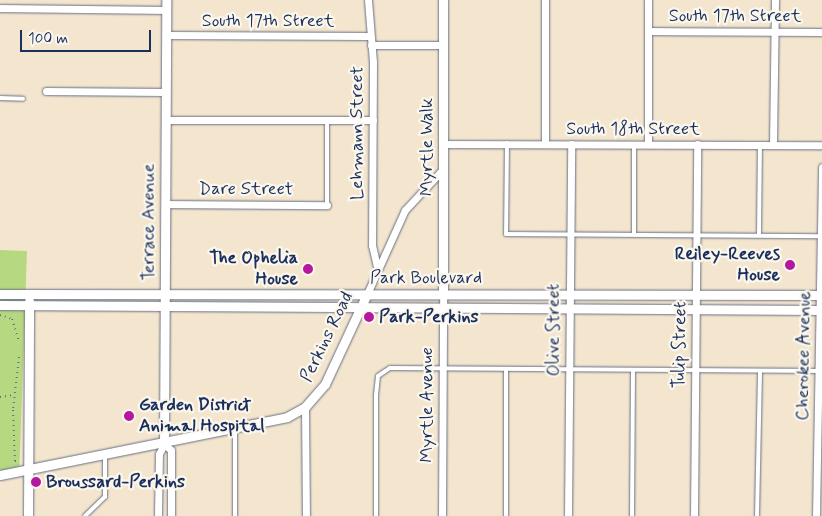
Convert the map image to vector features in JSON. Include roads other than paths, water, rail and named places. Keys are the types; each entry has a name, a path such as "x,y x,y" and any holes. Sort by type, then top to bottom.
{"street":[{"path":"66,0 66,9"},
{"name":"Terrace Avenue","path":"158,516 159,454 164,444 166,0"},
{"name":"Lehmann Street","path":"368,0 373,120 372,245 377,266"},
{"name":"Myrtle Walk","path":"443,0 442,45 445,168 443,294"},
{"path":"545,0 545,143"},
{"path":"648,0 648,144"},
{"path":"773,144 775,0"},
{"path":"0,8 166,10"},
{"name":"South 17th Street","path":"648,31 822,32"},
{"name":"South 17th Street","path":"166,35 369,36"},
{"path":"371,45 442,45"},
{"path":"46,91 166,92"},
{"path":"166,120 373,120"},
{"name":"South 18th Street","path":"444,144 822,144"},
{"name":"Olive Street","path":"568,516 571,144"},
{"name":"Tulip Street","path":"694,516 697,144"},
{"name":"Cherokee Avenue","path":"816,516 820,372 822,167"},
{"name":"Perkins Road","path":"0,476 25,465 105,455 235,430 270,422 305,407 325,384 404,210 445,168"},
{"name":"Dare Street","path":"165,204 327,205"},
{"path":"28,516 25,465 28,307 30,293"},
{"name":"Park Boulevard","path":"0,294 821,296"},
{"name":"Myrtle Avenue","path":"442,516 443,294"},
{"path":"0,305 28,307 821,310"},
{"path":"305,407 306,516"},
{"name":"Terrace Avenue","path":"164,444 171,450 171,516"}],"lane":[{"path":"0,98 23,98"},
{"path":"327,120 327,205"},
{"path":"507,143 506,234 821,236"},
{"path":"634,144 634,234"},
{"path":"759,235 760,144"},
{"path":"376,516 378,376 390,368 442,370 569,369 820,372"},
{"path":"506,370 506,516"},
{"path":"632,516 633,370"},
{"path":"758,516 760,371"},
{"path":"235,430 235,516"},
{"path":"85,516 105,497 105,455"}],"place":[{"name":"Reiley-Reeves House","path":"790,265"},
{"name":"The Ophelia House","path":"308,269"},
{"name":"Park-Perkins","path":"369,317"},
{"name":"Garden District Animal Hospital","path":"129,416"},
{"name":"Broussard-Perkins","path":"36,482"}]}
